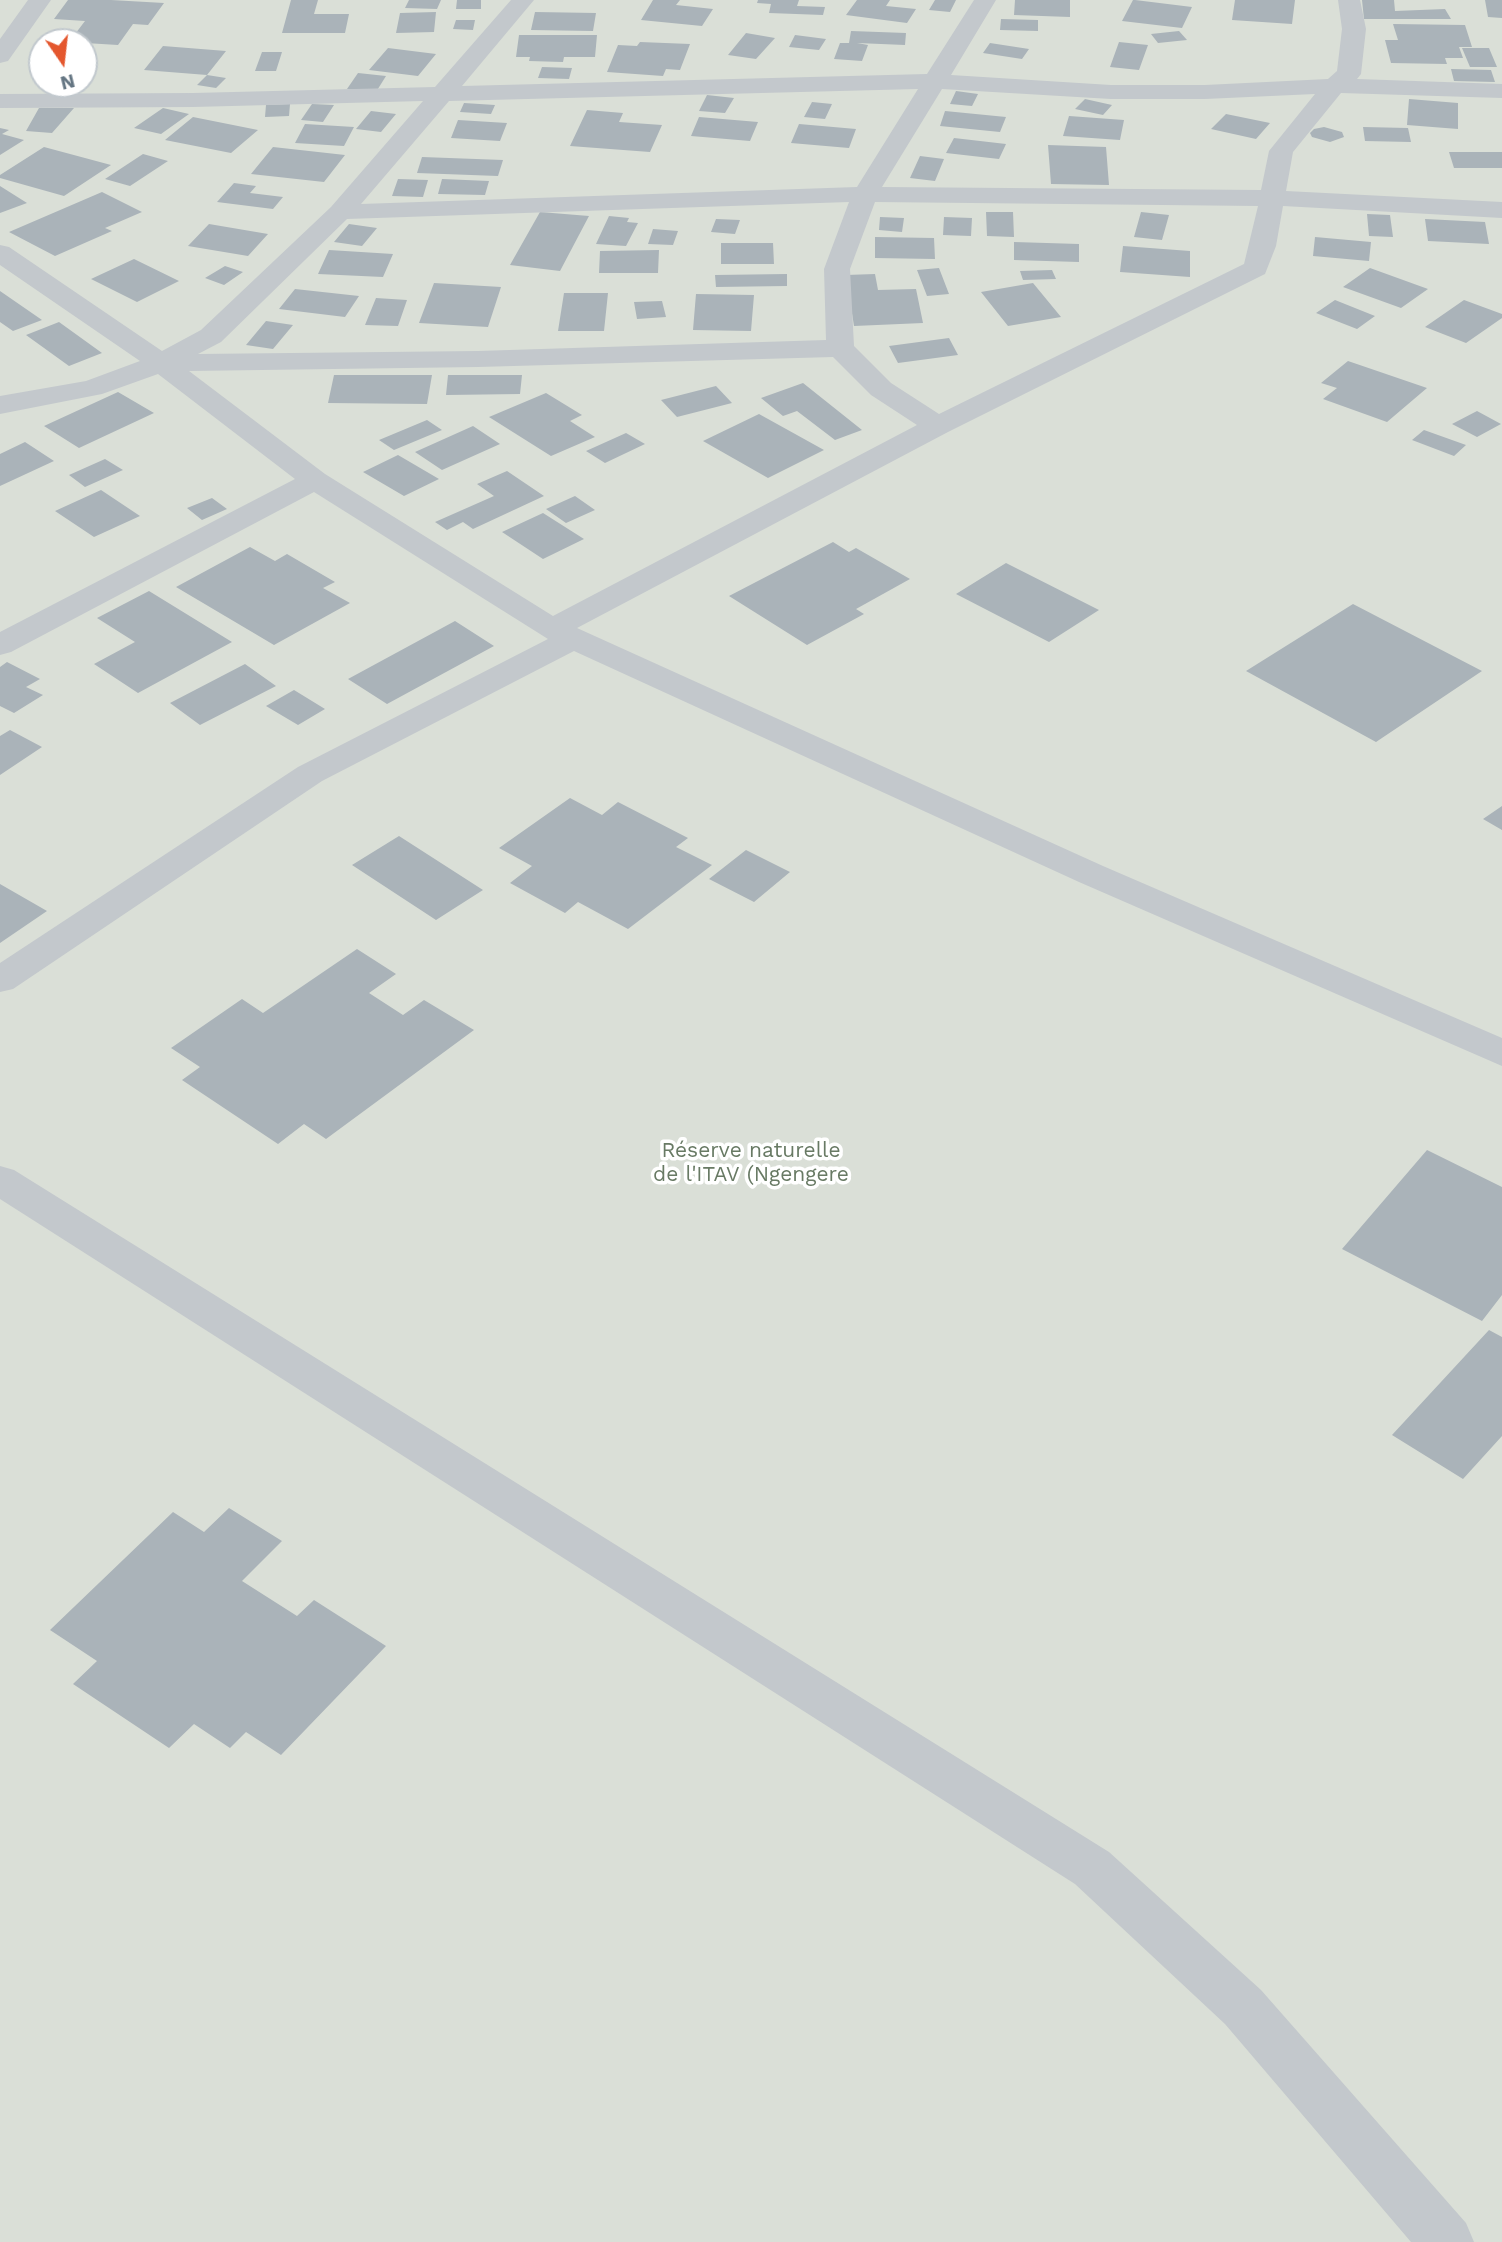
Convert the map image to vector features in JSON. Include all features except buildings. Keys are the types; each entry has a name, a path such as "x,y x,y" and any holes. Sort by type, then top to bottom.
{"street":[{"path":"0,56 40,0"},
{"path":"0,405 92,388 161,363 211,336 340,212 523,0"},
{"path":"938,426 881,389 840,348 837,269 866,194 985,0"},
{"path":"0,980 310,774 938,426 1256,268 1281,151 1334,86 1349,74 1354,29 1349,0"},
{"path":"0,101 192,100 936,82 1111,92 1205,92 1334,86 1502,91"},
{"path":"340,212 866,194 1272,198 1502,210"},
{"path":"0,253 161,363 314,480 562,634 1091,874 1502,1053"},
{"path":"161,363 478,359 840,348"},
{"path":"0,645 314,480"},
{"path":"0,1180 1092,1868 1242,2007 1447,2242"}],"green space":[{"name":"Réserve naturelle de l'ITAV (Ngengere","path":"0,0 1502,0 1502,2242 0,2242"}]}
